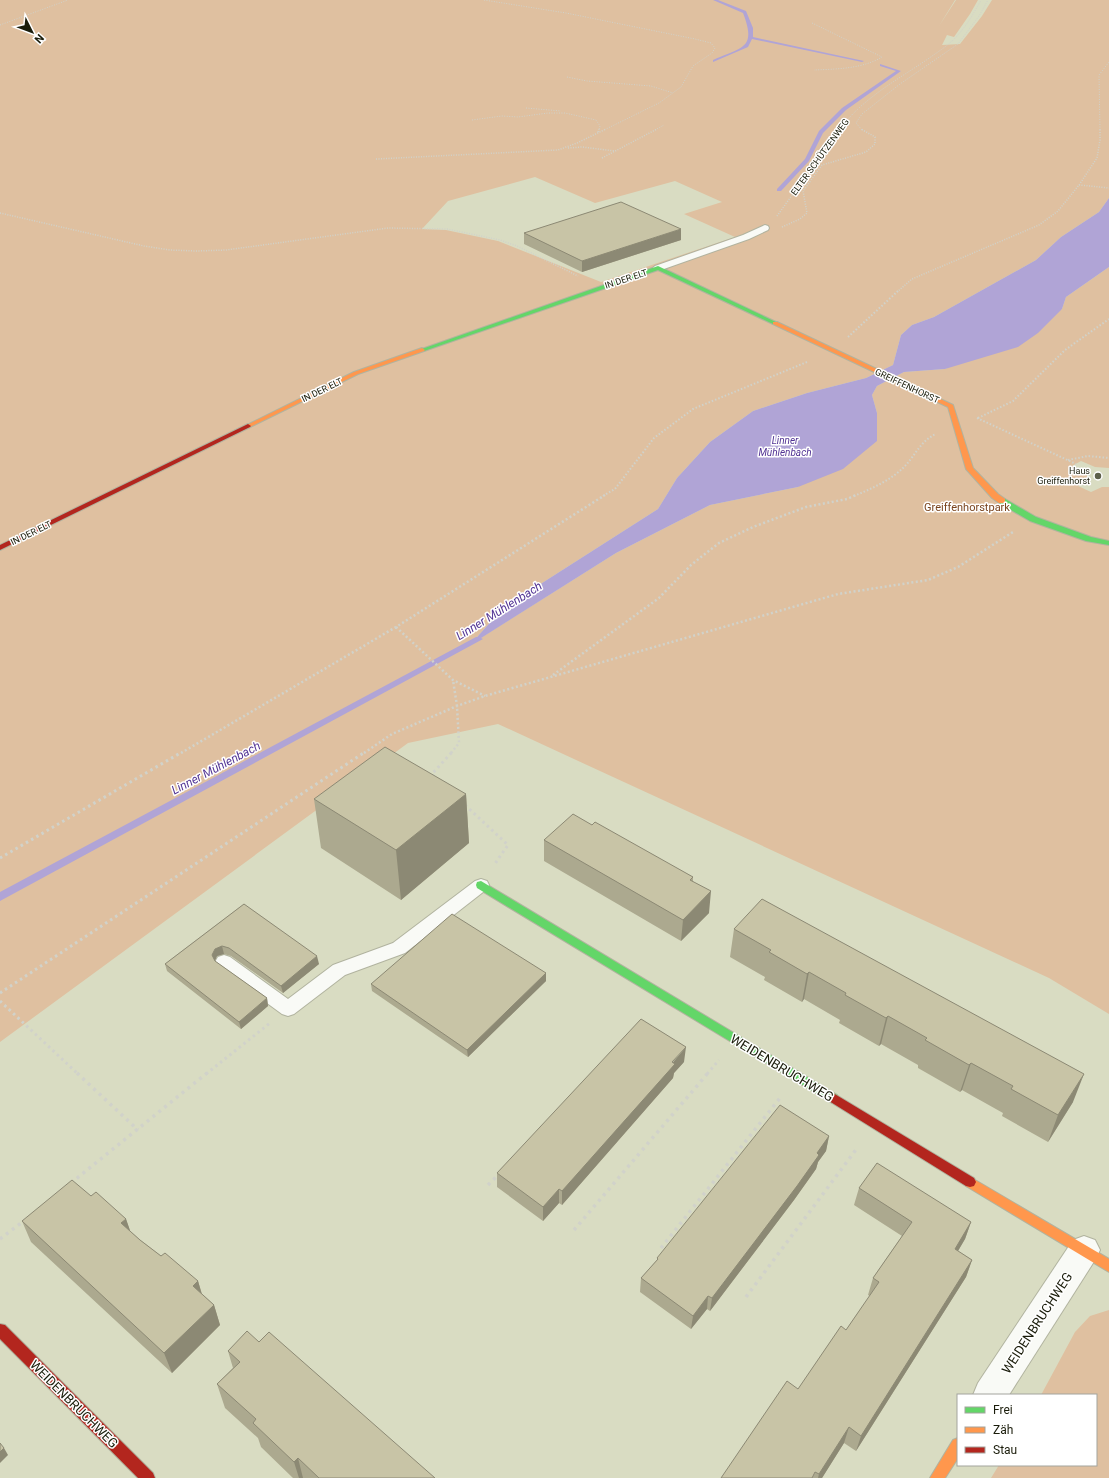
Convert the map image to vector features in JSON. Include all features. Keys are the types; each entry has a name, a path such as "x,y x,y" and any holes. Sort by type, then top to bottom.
{"street":[{"name":"GREIFFENHORST","path":"658,268 951,406 970,469 995,496 1034,519 1089,539 1109,543"},
{"name":"IN DER ELT","path":"0,548 356,373 658,268"},
{"name":"WEIDENBRUCHWEG","path":"480,885 1096,1258 991,1394"},
{"name":"WEIDENBRUCHWEG","path":"0,1330 148,1478"},
{"path":"936,1478 957,1446"}],"lane":[{"path":"658,268 746,237 765,228"},
{"path":"224,962 288,1009 339,970 398,948 480,885"}],"path":[{"path":"0,26 68,0"},
{"path":"484,0 579,16 695,39 714,46 715,50 694,66 681,87 659,103 566,148"},
{"name":"ELTER SCHÜTZENWEG","path":"765,228 776,218 847,119 868,100 941,50 957,36 973,15 981,0"},
{"path":"782,227 807,213 803,191 822,165 866,152 875,144 875,137 862,130 856,123 862,114 900,84 958,44 979,16 988,0"},
{"path":"812,23 882,57 879,60 858,65 814,70"},
{"path":"0,858 396,627 615,490 654,438 693,410 832,351 912,280 1040,226 1058,211 1079,185 1097,158 1100,140 1099,76 1109,62"},
{"path":"567,76 581,80 650,86 674,92"},
{"path":"526,108 554,110 596,120 600,126 598,132"},
{"path":"472,120 502,116 518,117 548,113 565,113"},
{"path":"602,158 664,125"},
{"path":"376,158 535,152 582,147 615,151"},
{"path":"1079,185 1109,188"},
{"path":"0,213 144,246 196,251 226,250 388,228 447,229 500,240 517,246 602,287"},
{"path":"1076,464 978,418 1013,401 1065,350 1109,319"},
{"path":"552,676 659,598 691,565 719,543 753,527 806,507 848,499 867,491 904,467 919,448 932,436 956,425"},
{"path":"1067,460 1083,456 1100,456 1109,458"},
{"path":"0,993 392,734 457,706 552,676 838,594 928,580 958,567 1034,519"},
{"path":"396,627 453,680 485,696"},
{"path":"438,780 432,774 459,743 457,706 453,680"},
{"path":"461,801 508,845 480,885"},
{"path":"0,1001 138,1130"},
{"path":"69,1185 288,1009"},
{"path":"574,1230 736,1040"},
{"path":"661,1248 797,1077"},
{"path":"746,1297 875,1124"},
{"path":"488,1185 504,1168"},
{"path":"0,1239 31,1214"}],"green space":[{"name":"Greiffenhorstpark","path":"0,0 955,0 939,26 956,0 978,0 954,37 947,35 942,45 960,44 982,16 992,0 1109,0 1109,198 1099,212 1061,237 1036,260 934,317 912,325 901,335 893,365 866,378 807,393 753,411 710,442 677,478 658,509 503,608 471,644 616,553 710,505 798,487 877,413 872,395 877,386 904,372 945,369 1062,309 1066,297 1109,267 1109,468 1095,467 1081,461 1072,466 1086,473 1088,480 1078,486 1091,492 1102,487 1109,487 1109,1014 1049,978 498,724 408,743 0,1042","holes":["535,177 595,203 675,181 722,202 684,214 735,237 601,282 498,241 446,230 422,229 448,201"]},
{"path":"1109,1310 1109,1478 991,1478 998,1466 1097,1466 1097,1394 1042,1394 1075,1332 1090,1316"}],"water":[{"name":"Linner Mühlenbach","path":"1109,198 1109,267 1066,297 1062,309 1038,333 1018,347 945,369 904,372 877,386 872,395 877,413 877,441 843,469 798,487 710,505 616,553 470,645 503,608 658,509 677,478 710,442 753,411 807,393 866,378 893,365 901,335 912,325 934,317 1036,260 1061,237 1099,212"}],"building":[{"path":"621,202 681,229 582,261 524,233"},
{"path":"385,747 466,794 396,850 314,799"},
{"path":"573,814 592,825 595,822 693,877 690,880 711,891 683,920 544,840"},
{"path":"762,899 1084,1074 1058,1115 1011,1089 1013,1086 971,1063 969,1065 925,1040 927,1038 888,1016 886,1018 845,995 846,993 809,972 807,974 769,952 771,950 734,929"},
{"path":"244,904 317,956 281,986 229,948 222,946 215,949 212,955 215,961 267,998 239,1022 165,964"},
{"path":"452,914 546,973 467,1050 371,984"},
{"path":"641,1019 686,1047 672,1062 675,1064 562,1191 559,1189 543,1207 497,1173"},
{"path":"780,1105 829,1136 817,1153 819,1155 797,1186 712,1298 708,1296 693,1316 641,1278 658,1259 657,1258"},
{"path":"877,1163 971,1222 955,1249 972,1260 861,1436 849,1427 819,1474 815,1472 812,1478 721,1478 787,1381 798,1389 841,1326 846,1330 879,1282 873,1278 912,1222 859,1188"},
{"path":"72,1180 91,1196 96,1192 126,1219 121,1223 140,1240 161,1256 165,1253 198,1281 193,1286 214,1305 164,1353 22,1221"},
{"path":"247,1331 259,1342 269,1332 435,1478 319,1478 298,1458 294,1462 253,1423 256,1419 217,1384 240,1362 228,1351"},
{"path":"0,1443 4,1448 0,1452"}],"waterway":[{"path":"715,0 745,12 751,28 751,38"},
{"path":"714,61 747,46 751,38"},
{"path":"751,38 862,61"},
{"path":"779,190 807,160 821,132 844,109 899,71 881,65"},
{"name":"Linner Mühlenbach","path":"0,897 479,639"}],"traffic: fast":[{"path":"422,350 658,268 775,323"},
{"path":"1002,501 1033,519 1089,539 1109,543"},
{"path":"481,885 833,1098"}],"traffic: slow":[{"path":"775,323 951,406 970,469 995,496 1002,501"},
{"path":"248,426 356,373 422,350"},
{"path":"970,1182 1109,1266"},
{"path":"937,1478 957,1447"}],"traffic: jam":[{"path":"0,548 248,426"},
{"path":"833,1098 970,1182"},
{"path":"0,1330 148,1478"}],"place":[{"name":"Haus Greiffenhorst","path":"1098,476"}]}
